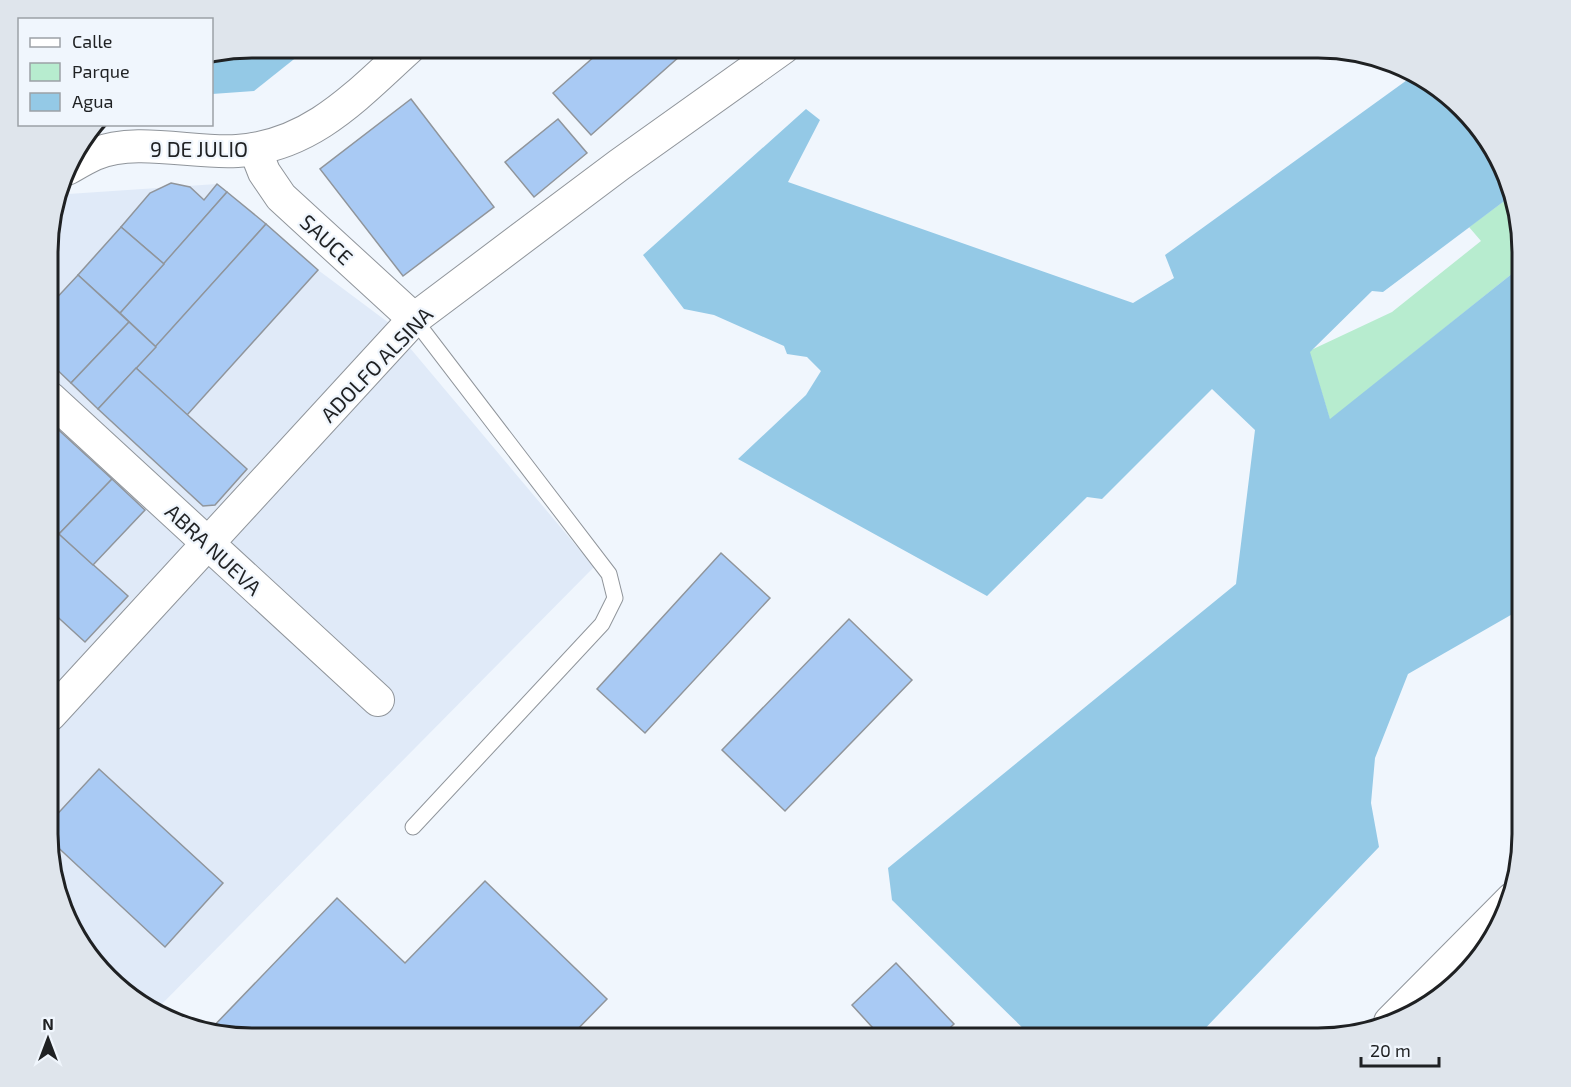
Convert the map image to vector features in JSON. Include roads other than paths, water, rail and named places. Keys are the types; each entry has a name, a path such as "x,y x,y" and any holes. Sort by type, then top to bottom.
{"street":[{"name":"9 DE JULIO","path":"81,161 97,153 136,147 236,152 255,149 304,134 331,118 398,58"},
{"name":"ADOLFO ALSINA","path":"59,706 414,319 591,186 768,58"},
{"name":"SAUCE","path":"255,149 264,171 281,197 414,319"},
{"name":"ABRA NUEVA","path":"58,406 378,700"},
{"path":"1404,1008 1494,917"}],"lane":[{"path":"413,827 603,624 615,598 609,574 414,319"}],"water":[{"path":"252,58 295,58 254,91 213,94 213,63"},
{"path":"1407,80 1426,91 1456,115 1487,156 1505,200 1383,292 1372,291 1310,352 1330,419 1512,274 1512,614 1408,674 1375,758 1371,803 1379,847 1206,1028 1023,1028 892,900 888,868 1236,584 1255,430 1212,389 1102,499 1087,497 987,596 738,459 806,395 821,371 807,357 787,354 784,346 714,315 684,309 643,255 806,109 820,120 788,182 1133,303 1174,278 1165,255"}]}
